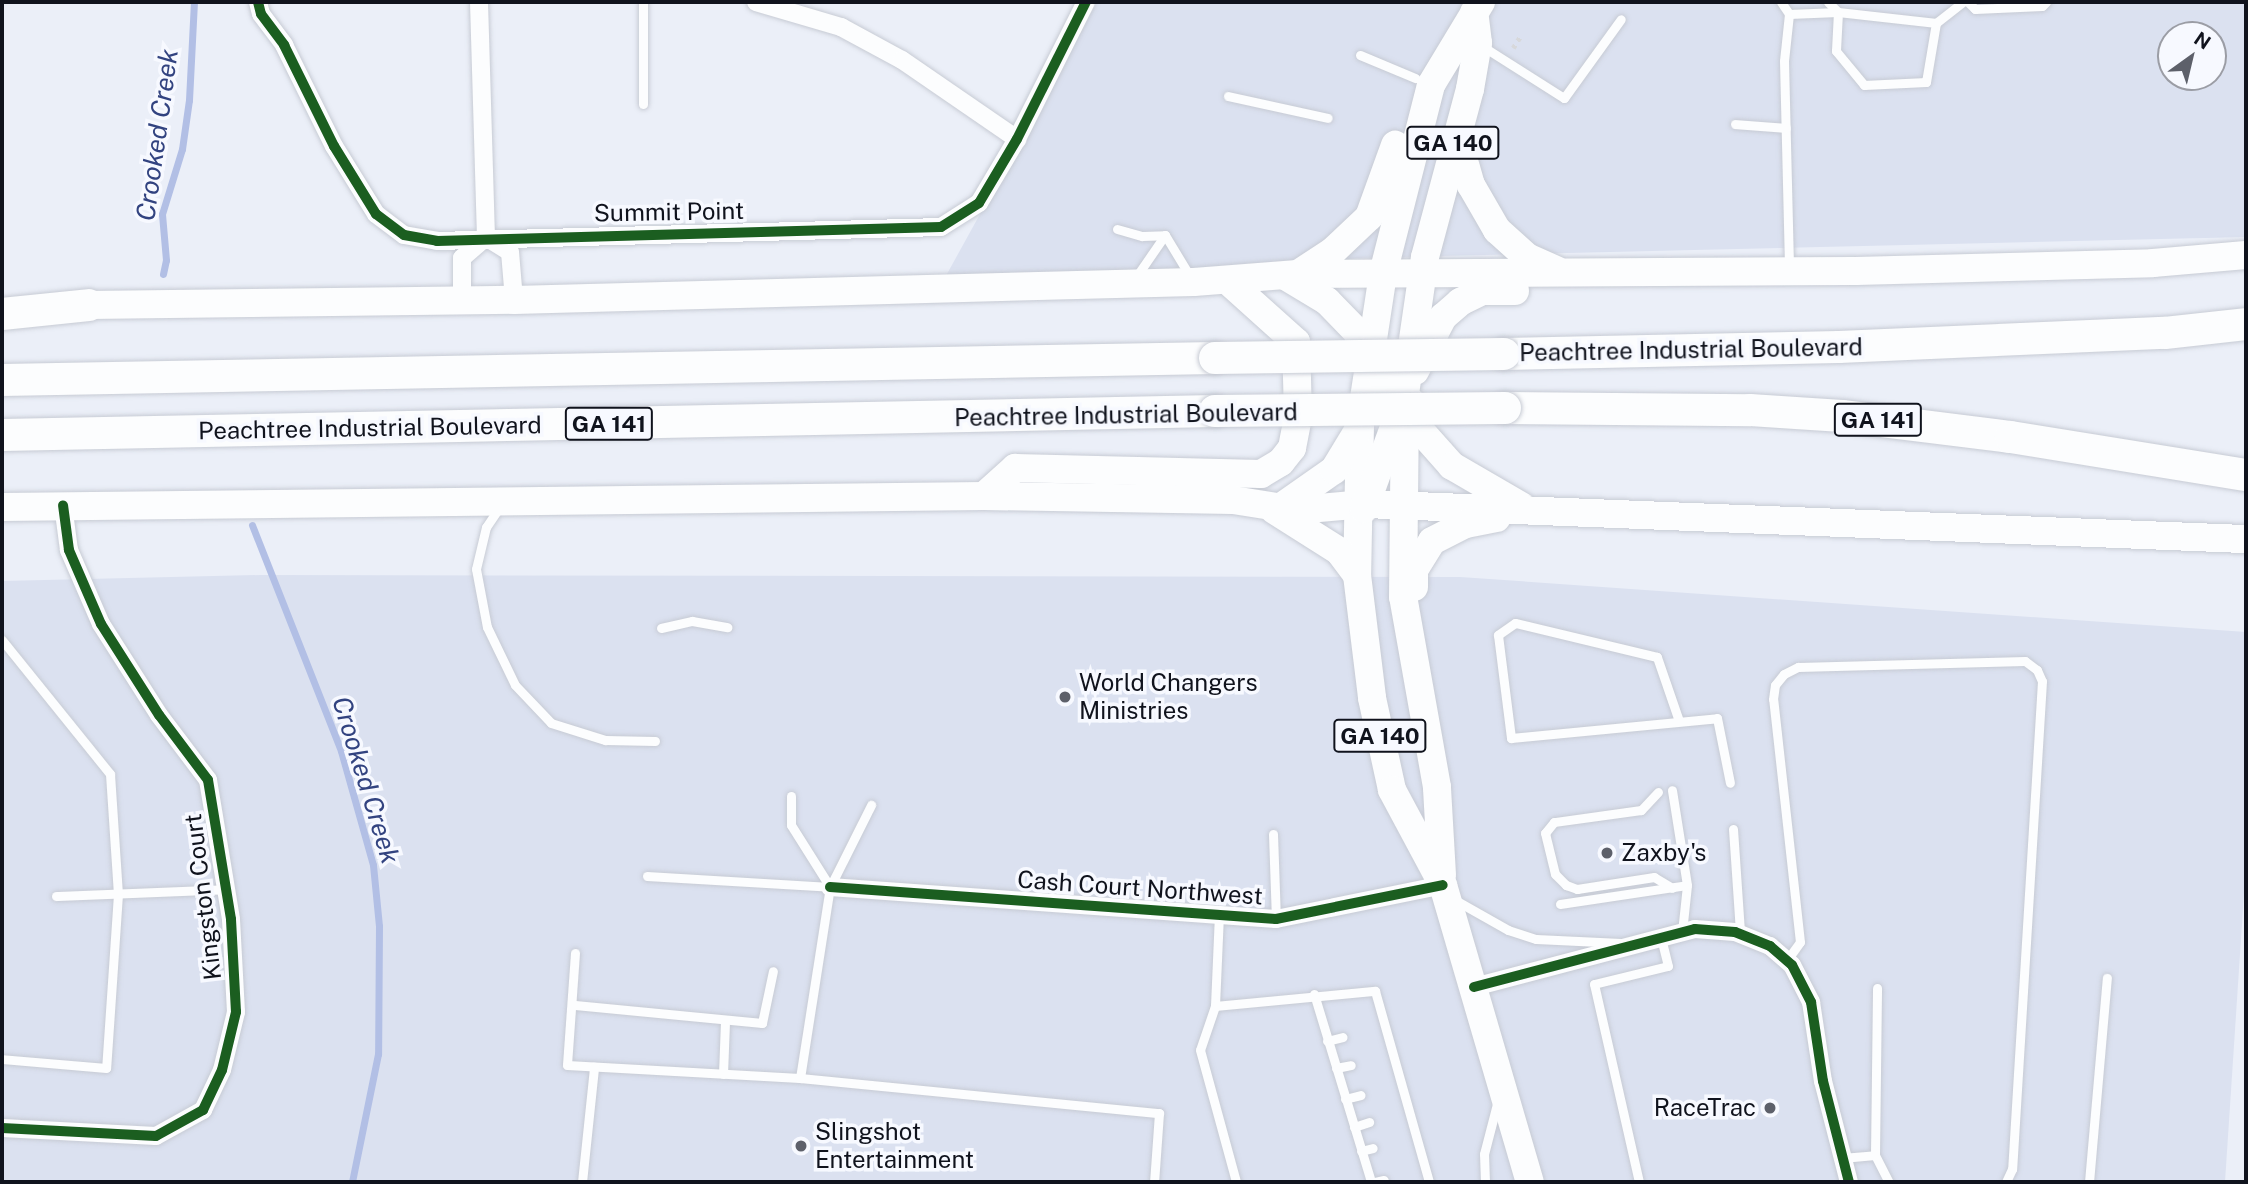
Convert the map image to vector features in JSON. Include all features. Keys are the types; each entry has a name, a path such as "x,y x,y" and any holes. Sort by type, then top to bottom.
{"highway":[{"path":"2,314 89,305"},
{"name":"Peachtree Industrial Boulevard","path":"2,380 1839,347 2165,333 2246,324"},
{"name":"Peachtree Industrial Boulevard","path":"2,435 1215,411 1505,408 1750,410 1842,416 2011,436 2246,475"}],"main road":[{"name":"GA 140","path":"1444,890 1437,787 1406,626 1403,506 1396,391 1401,274 1470,89 1478,43 1477,5"},
{"name":"GA 140","path":"1396,391 1401,274 1391,242 1431,85 1477,5"},
{"path":"1291,275 1334,251 1369,217 1380,196 1415,78 1445,32 1477,5"},
{"path":"1456,132 1471,185 1497,230 1527,257 1562,272"},
{"path":"89,305 514,300 1194,282 1291,275 1856,271 2153,263 2246,255"},
{"path":"1272,504 1334,470 1360,425 1396,391 1444,317 1483,291 1831,288 1856,271"},
{"path":"1361,504 1396,391 1403,319 1401,274"},
{"path":"1291,275 1327,301 1412,412 1434,449 1472,481 1534,512"},
{"path":"984,496 1015,468 1261,474 1281,462 1292,448 1298,416 1296,342 1227,280"},
{"name":"GA 140","path":"1360,425 1361,504 1356,535 1357,575 1372,698 1392,790 1444,890 1503,1078 1530,1182"},
{"path":"2,507 507,498 984,496 1272,504 1296,510 1361,504 2246,539"},
{"path":"1272,504 1339,551 1357,575"},
{"path":"1437,787 1436,726 1414,614 1414,570 1432,541 1466,524 1534,512"}],"street":[{"name":"Summit Point","path":"258,2 261,14 284,45 334,146 376,214 404,235 437,241 486,237 941,227 979,203 1017,139 1086,2"},
{"path":"462,300 463,258 486,237 479,2"},
{"path":"756,2 853,34 902,60 1017,139"},
{"path":"486,237 510,253 514,300"},
{"name":"Kingston Court","path":"2,1128 156,1136 204,1111 222,1070 236,1012 227,890 208,780 159,715 101,624 69,550 63,505"},
{"name":"Cash Court Northwest","path":"831,887 1276,919 1444,890"},
{"path":"1474,987 1629,943 1682,932 1718,929 1740,933 1770,946 1787,960 1811,1002 1849,1182"}],"lane":[{"path":"643,2 643,104"},
{"path":"1780,2 1789,15 1786,128 1789,272"},
{"path":"1828,2 1838,12 1836,51 1864,85 1926,82 1936,23 1963,2"},
{"path":"1968,2 1976,9 2042,6 2046,2"},
{"path":"1789,15 1838,12 1936,23"},
{"path":"1478,43 1564,98 1621,19"},
{"path":"1360,55 1415,78"},
{"path":"1228,96 1328,118"},
{"path":"1735,124 1786,128"},
{"path":"1117,229 1142,236 1165,235"},
{"path":"1165,235 1194,282"},
{"path":"1130,282 1165,235"},
{"path":"507,498 486,527 476,569 487,627 515,685 551,723 605,740 655,741"},
{"path":"661,628 692,621 727,627"},
{"path":"1679,721 1657,657 1515,623 1498,635 1511,738 1717,718 1730,783"},
{"path":"2,640 110,774 118,894 106,1068 2,1059"},
{"path":"1787,960 1800,942 1773,699 1775,685 1784,674 1798,667 2025,661 2037,670 2042,681 2012,1169 2006,1182"},
{"path":"1672,790 1687,886 1682,932"},
{"path":"1658,792 1641,810 1554,822 1545,833 1555,874 1566,885 1577,889 1654,877 1672,888"},
{"path":"792,796 791,825 831,887"},
{"path":"800,1078 831,887 872,805"},
{"path":"1733,829 1740,933"},
{"path":"1273,834 1276,919"},
{"path":"647,876 831,887"},
{"path":"1560,904 1687,886"},
{"path":"56,896 227,890"},
{"path":"1444,890 1508,930 1536,939 1629,943"},
{"path":"1219,914 1215,1006 1200,1049 1236,1182"},
{"path":"1639,1182 1594,984 1668,967 1661,935"},
{"path":"575,953 575,1005 567,1065 800,1078 1159,1113 1154,1182"},
{"path":"575,1005 762,1023 773,971"},
{"path":"2089,1182 2107,978"},
{"path":"1877,988 1875,1156 1889,1182"},
{"path":"1215,1006 1314,994 1375,991 1385,1026 1388,1055 1396,1086 1408,1109 1416,1138 1420,1169 1429,1182"},
{"path":"1314,994 1361,1151 1377,1181"},
{"path":"723,1074 725,1021"},
{"path":"1372,1029 1385,1026"},
{"path":"1327,1041 1343,1037"},
{"path":"1336,1068 1351,1065"},
{"path":"582,1182 594,1067"},
{"path":"1485,1182 1484,1154 1503,1078"},
{"path":"1345,1099 1362,1095"},
{"path":"1398,1113 1408,1109"},
{"path":"1354,1127 1369,1122"},
{"path":"1406,1139 1416,1138"},
{"path":"1361,1151 1373,1148"},
{"path":"1842,1158 1875,1156"}],"shaded area":[{"path":"1097,2 2246,2 2246,237 1356,258 1221,276 942,283"},
{"path":"261,575 1460,577 2246,632 2246,863 2225,1182 2,1182 2,581"}],"waterway":[{"name":"Crooked Creek","path":"163,274 166,260 162,214 182,149 189,100 194,2"},
{"name":"Crooked Creek","path":"252,525 341,751 373,865 379,926 378,1054 352,1182"}],"cycle path":[{"path":"258,2 261,14 284,45 334,146 376,214 404,235 437,241 941,227 979,203 1017,139 1086,2"},
{"path":"2,1128 156,1136 203,1110 222,1070 236,1012 231,919 208,780 159,715 101,624 69,550 63,505"},
{"path":"830,887 1276,919 1443,885"},
{"path":"1474,987 1695,929 1735,932 1770,946 1792,965 1811,1002 1823,1081 1849,1182"}],"place":[{"name":"World Changers Ministries","path":"1065,697"},
{"name":"Zaxby's","path":"1607,853"},
{"name":"RaceTrac","path":"1770,1108"},
{"name":"Slingshot Entertainment","path":"801,1146"}]}
